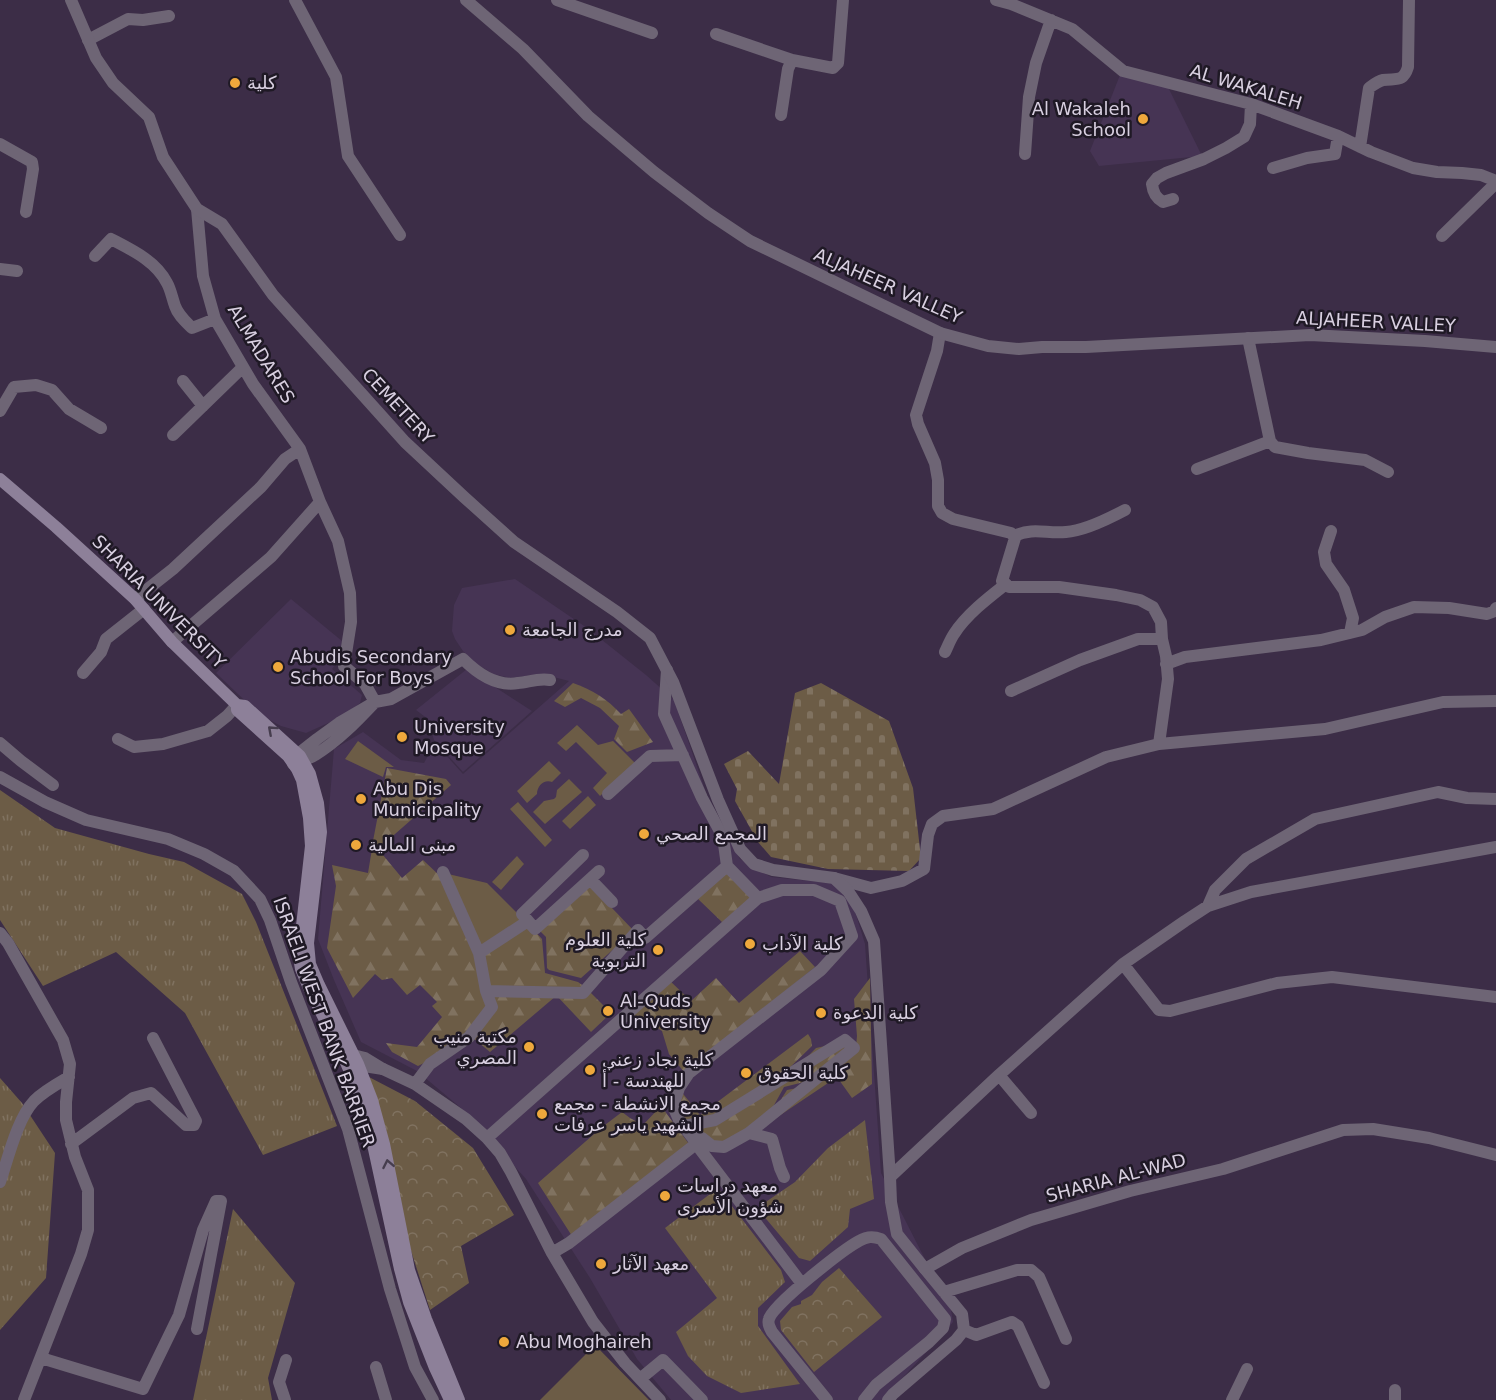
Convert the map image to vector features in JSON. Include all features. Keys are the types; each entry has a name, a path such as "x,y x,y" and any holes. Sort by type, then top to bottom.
{"main road":[{"name":"SHARIA UNIVERSITY","path":"0,479 135,599 172,642 237,705 245,706 310,774 321,832 308,943 310,964 351,1059"},
{"path":"351,1059 409,1302 450,1400"},
{"path":"351,1059 372,1100 384,1144 409,1270 429,1328 459,1400"}],"street":[{"name":"ALMADARES","path":"71,0 96,58 113,83 149,117 163,156 197,209 203,276 215,319 253,384 300,449 338,542 350,593 351,622 344,666 365,684 375,702"},
{"path":"295,0 336,77 348,156 400,236"},
{"name":"ALJAHEER VALLEY","path":"466,0 523,49 588,116 654,172 708,213 750,241 940,333 988,346 1019,349 1310,334 1496,347"},
{"path":"557,0 652,33"},
{"path":"716,34 792,60 833,68 838,63 843,0"},
{"name":"AL WAKALEH","path":"996,0 1072,29 1123,70 1251,104 1338,136 1359,147 1413,168 1481,175 1496,182"},
{"path":"1359,147 1369,88 1380,80 1399,79 1406,74 1408,67 1408,0"},
{"path":"88,40 128,19 143,20 169,16"},
{"path":"1025,154 1029,97 1036,63 1051,20"},
{"path":"781,115 788,69 792,60"},
{"path":"1173,199 1163,202 1156,198 1152,184 1156,178 1226,148 1244,137 1250,124 1251,104"},
{"path":"1273,168 1307,158 1335,154 1338,136"},
{"path":"0,144 33,162 26,212"},
{"path":"1442,236 1496,182"},
{"name":"CEMETERY","path":"197,209 222,224 273,295 405,441 514,542 617,612 650,638 667,670 718,800 740,849 754,864 773,870 834,878 871,888 902,881 924,869 928,835 932,824 943,816 993,809 1106,757 1159,744"},
{"path":"95,256 111,239 158,269 168,284 175,307 183,320 192,328 215,319"},
{"path":"0,269 17,271"},
{"path":"940,333 937,351 916,415 935,463 938,480 938,506 942,513 952,519 1011,532 1015,538 1002,581 1009,587 1059,587 1140,600 1153,607 1161,622 1168,679 1159,744 1325,729 1443,702 1496,701"},
{"path":"1248,338 1270,441 1275,447 1365,460 1388,472"},
{"path":"173,435 243,367"},
{"path":"183,381 203,406"},
{"path":"0,411 14,387 36,385 52,390 69,409 101,428"},
{"path":"1197,469 1270,441"},
{"path":"135,599 173,568 261,488 285,459 300,449"},
{"path":"172,642 271,557 320,502"},
{"path":"1014,536 1025,531 1064,533 1073,531 1125,510"},
{"path":"1331,531 1324,552 1326,564 1344,590 1353,618 1350,633"},
{"path":"945,652 954,634 967,619 1006,584"},
{"path":"1166,664 1185,657 1322,640 1362,630 1385,617 1414,607 1449,608 1487,614 1495,611 1496,608"},
{"path":"82,673 101,652 106,639 144,609"},
{"path":"1011,691 1080,660 1138,639 1162,639"},
{"path":"298,759 314,756 332,743 356,723 375,702 391,699 463,659 482,675 495,681 510,684 541,678 550,680"},
{"path":"667,670 664,714 702,798 723,837 727,866 758,898"},
{"path":"118,739 134,747 163,744 208,731 237,705"},
{"path":"0,743 53,785"},
{"path":"608,794 650,756 683,755"},
{"name":"ISRAELI WEST BANK BARRIER","path":"0,777 45,802 86,820 168,839 204,854 234,872 260,899 270,920 291,982 348,1129 390,1289 411,1356 434,1400"},
{"path":"1208,906 1215,890 1246,859 1315,819 1438,792 1467,798 1496,799"},
{"path":"890,1177 1122,964 1208,906 1251,892 1496,846"},
{"path":"583,855 522,914 536,929 595,875 612,902"},
{"path":"486,991 583,993 638,930 645,938 727,866"},
{"path":"415,1084 430,1064 469,1037 492,1007 486,991 479,953 443,872"},
{"path":"834,878 855,901 874,941 891,1202 897,1234 962,1314 964,1330 956,1340 888,1400"},
{"path":"487,1138 758,898 782,890 814,890 840,901 852,936 821,970 689,1073 679,1088 673,1106 679,1120 694,1141 802,1284"},
{"path":"479,953 528,921"},
{"path":"0,933 8,943 63,1040 70,1064 66,1120 75,1157 88,1190 88,1230 81,1254 24,1400"},
{"path":"1122,964 1159,1010 1170,1011 1277,983 1332,977 1496,997"},
{"path":"72,1144 133,1098 151,1093 186,1125 194,1125 196,1121 153,1038"},
{"path":"552,1253 569,1243 694,1141 702,1138 712,1146 724,1147 749,1133 854,1048 845,1040 715,1120 684,1126"},
{"path":"351,1059 365,1058 415,1084 466,1119 487,1138 500,1153 511,1172 552,1253 592,1322 625,1363 660,1400"},
{"path":"999,1075 1030,1113"},
{"path":"0,1182 24,1115 34,1101 69,1077"},
{"name":"SHARIA AL-WAD","path":"925,1269 962,1248 1032,1220 1131,1191 1223,1168 1343,1130 1373,1129 1429,1138 1496,1155"},
{"path":"749,1133 772,1139 784,1177"},
{"path":"40,1358 143,1389 179,1315 203,1230 216,1201 221,1201 197,1329"},
{"path":"827,1400 772,1332 768,1320 773,1310 802,1284 860,1240 873,1236 881,1239 945,1319 943,1328 876,1385 864,1400"},
{"path":"944,1292 1017,1270 1031,1270 1039,1277 1066,1339"},
{"path":"964,1330 976,1335 1012,1322 1018,1326 1044,1383"},
{"path":"285,1400 279,1382 286,1360"},
{"path":"640,1379 663,1360 702,1400"},
{"path":"376,1367 386,1400"},
{"path":"1232,1400 1247,1369"}],"shaded area":[{"name":"Al Wakaleh School","path":"1120,75 1168,87 1202,156 1099,166 1090,151"},
{"name":"Al-Quds University","path":"515,579 587,628 674,700 711,807 740,859 771,877 831,883 842,890 854,908 865,944 881,1173 951,1310 953,1322 882,1400 671,1400 637,1359 590,1278 526,1179 461,1108 417,1071 361,1042 318,939 334,749 363,732 401,760 424,763 435,743 463,774 569,681 542,674 510,678 493,674 475,663 455,639 452,631 454,605 462,588"},
{"name":"Abudis Secondary School For Boys","path":"291,599 342,641 336,664 332,669 362,695 360,703 353,709 306,733 281,726 260,715 216,673"},
{"path":"467,669 532,711 463,772 434,740 428,719 416,710"}],"green space":[{"path":"573,683 599,696 621,714 629,709 653,742 627,752 614,739 619,726 600,708 581,698 565,707 554,701"},
{"path":"821,683 889,721 913,788 921,858 909,871 828,869 771,857 758,842 735,801 737,789 724,764 748,751 779,784 795,693"},
{"path":"577,725 598,745 613,741 635,763 600,796 593,788 607,773 576,742 566,751 557,743"},
{"path":"358,741 394,767 386,767 383,777 345,759"},
{"path":"549,761 561,773 552,782 546,781 542,784 537,794 527,803 517,791"},
{"path":"387,768 446,779 451,785 379,848 373,841"},
{"path":"569,779 582,792 545,824 533,812 544,801 554,799 557,790"},
{"path":"0,790 55,828 184,862 242,894 256,922 337,1126 263,1155 185,1013 116,952 43,986 0,920"},
{"path":"588,796 596,805 570,829 562,821"},
{"path":"518,802 552,840 545,847 510,809"},
{"path":"373,843 402,878 423,860 441,877 475,957 486,1006 465,1034 418,1066 392,1052 386,1043 417,1047 442,1017 432,1006 437,1002 420,985 407,995 392,978 382,980 375,974 353,998 327,948 336,886 332,865 368,873"},
{"path":"517,856 524,864 501,890 492,882"},
{"path":"726,871 752,897 723,923 697,898"},
{"path":"448,874 487,883 524,920 482,948"},
{"path":"589,884 634,931 581,978 549,970 547,968 546,937 538,929"},
{"path":"528,924 542,939 545,973 578,982 585,987 582,990 487,989 482,955"},
{"path":"800,951 815,967 685,1073 669,1054 662,1031 649,1023 629,1016 669,980 691,1001 716,978 739,1003"},
{"path":"870,978 872,1084 852,1098 837,1077 770,1122 787,1090 813,1085 856,1047 854,999"},
{"path":"589,991 611,1013 591,1032 557,996"},
{"path":"490,994 556,996 490,1052 472,1037 494,1007"},
{"path":"808,1034 812,1046 780,1077 715,1118 685,1124 675,1106 680,1090 700,1115"},
{"path":"844,1042 851,1048 812,1080 784,1087 757,1131 713,1144 687,1127 784,1081 816,1048"},
{"path":"367,1076 415,1101 473,1148 514,1215 461,1246 469,1283 430,1310 396,1204"},
{"path":"0,1078 22,1103 55,1153 46,1278 0,1330"},
{"path":"661,1106 689,1144 572,1236 538,1183 622,1112 643,1125"},
{"path":"865,1120 874,1199 850,1209 848,1227 810,1261 799,1258 757,1208 795,1182 828,1148"},
{"path":"718,1188 781,1270 785,1282 758,1308 758,1326 800,1384 741,1393 707,1376 688,1356 676,1332 717,1298 665,1228"},
{"path":"233,1209 295,1283 268,1378 272,1400 193,1400"},
{"path":"839,1268 882,1317 814,1372 781,1330 780,1321 792,1307 801,1304 801,1301 812,1295 822,1282"},
{"path":"595,1345 649,1400 540,1400"}],"place":[{"name":"كلية","path":"235,83"},
{"name":"Al Wakaleh School","path":"1143,119"},
{"name":"مدرج الجامعة","path":"510,630"},
{"name":"Abudis Secondary School For Boys","path":"278,667"},
{"name":"University Mosque","path":"402,737"},
{"name":"Abu Dis Municipality","path":"361,799"},
{"name":"المجمع الصحي","path":"644,834"},
{"name":"مبنى المالية","path":"356,845"},
{"name":"كلية الآداب","path":"750,944"},
{"name":"كلية العلوم التربوية","path":"658,950"},
{"name":"Al-Quds University","path":"608,1011"},
{"name":"كلية الدعوة","path":"821,1013"},
{"name":"مكتبة منيب المصري","path":"529,1047"},
{"name":"كلية نجاد زعني للهندسة - أ","path":"590,1070"},
{"name":"كلية الحقوق","path":"746,1073"},
{"name":"مجمع الانشطة - مجمع الشهيد ياسر عرفات","path":"542,1114"},
{"name":"معهد دراسات شؤون الأسرى","path":"665,1196"},
{"name":"معهد الآثار","path":"601,1264"},
{"name":"Abu Moghaireh","path":"504,1342"}]}
